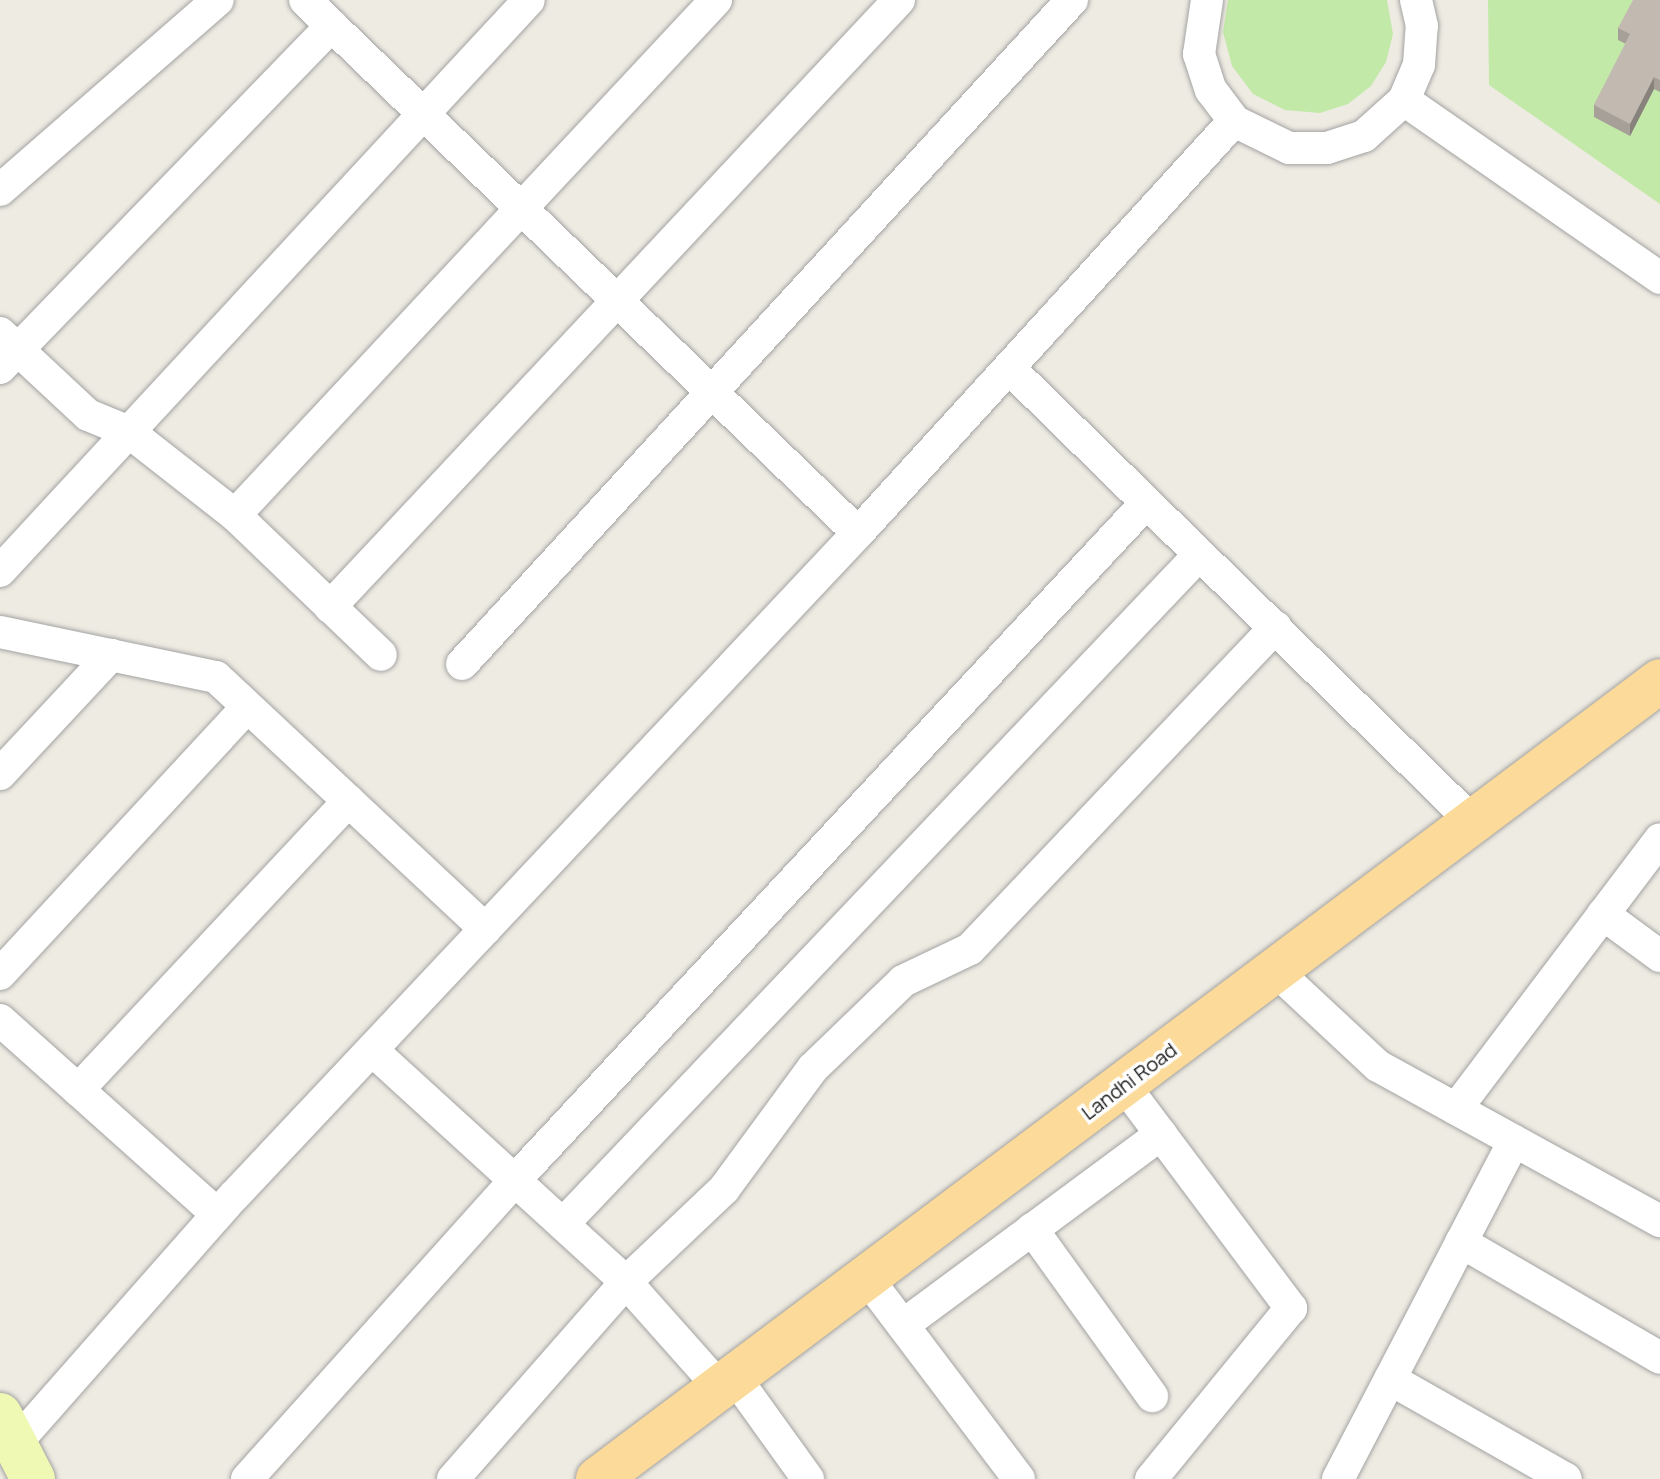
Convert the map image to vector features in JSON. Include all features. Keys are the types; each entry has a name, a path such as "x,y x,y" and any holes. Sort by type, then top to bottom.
{"main road":[{"name":"Landhi Road","path":"601,1478 1660,681"}],"street":[{"path":"0,190 218,0"},
{"path":"305,0 858,533"},
{"path":"0,571 529,0"},
{"path":"235,515 716,0"},
{"path":"330,607 899,0"},
{"path":"462,664 1072,0"},
{"path":"1207,0 1199,54 1211,90 1234,121 1289,148 1327,148 1364,136 1404,100 1419,65 1422,26 1416,0"},
{"path":"332,25 6,350 88,415 129,432 235,515 381,655"},
{"path":"1404,100 1660,278"},
{"path":"16,1446 217,1214 858,533 1234,121"},
{"path":"1009,368 1473,822"},
{"path":"247,1479 515,1180 1146,503"},
{"path":"563,1224 1199,555"},
{"path":"453,1479 626,1282 724,1189 813,1068 903,981 970,949 1276,627"},
{"path":"0,632 216,677 485,929"},
{"path":"0,774 111,655"},
{"path":"0,974 247,707"},
{"path":"78,1090 348,801"},
{"path":"1456,1109 1660,839"},
{"path":"1603,914 1660,956"},
{"path":"1276,971 1378,1066 1660,1221"},
{"path":"0,1020 217,1214"},
{"path":"372,1050 626,1282 727,1382 808,1479"},
{"path":"1124,1085 1291,1308 1151,1479"},
{"path":"903,1325 1161,1134"},
{"path":"1338,1479 1514,1141"},
{"path":"1032,1229 1152,1396"},
{"path":"1461,1242 1660,1358"},
{"path":"867,1278 1019,1479"},
{"path":"1390,1379 1566,1479"}],"green space":[{"path":"1228,0 1387,0 1393,34 1386,62 1371,86 1348,104 1320,113 1285,110 1253,94 1232,66 1223,32"},
{"path":"1488,0 1660,0 1660,204 1489,85"}],"building":[{"path":"1633,0 1660,0 1660,80 1654,77 1630,124 1594,105 1630,34 1618,28"}]}
